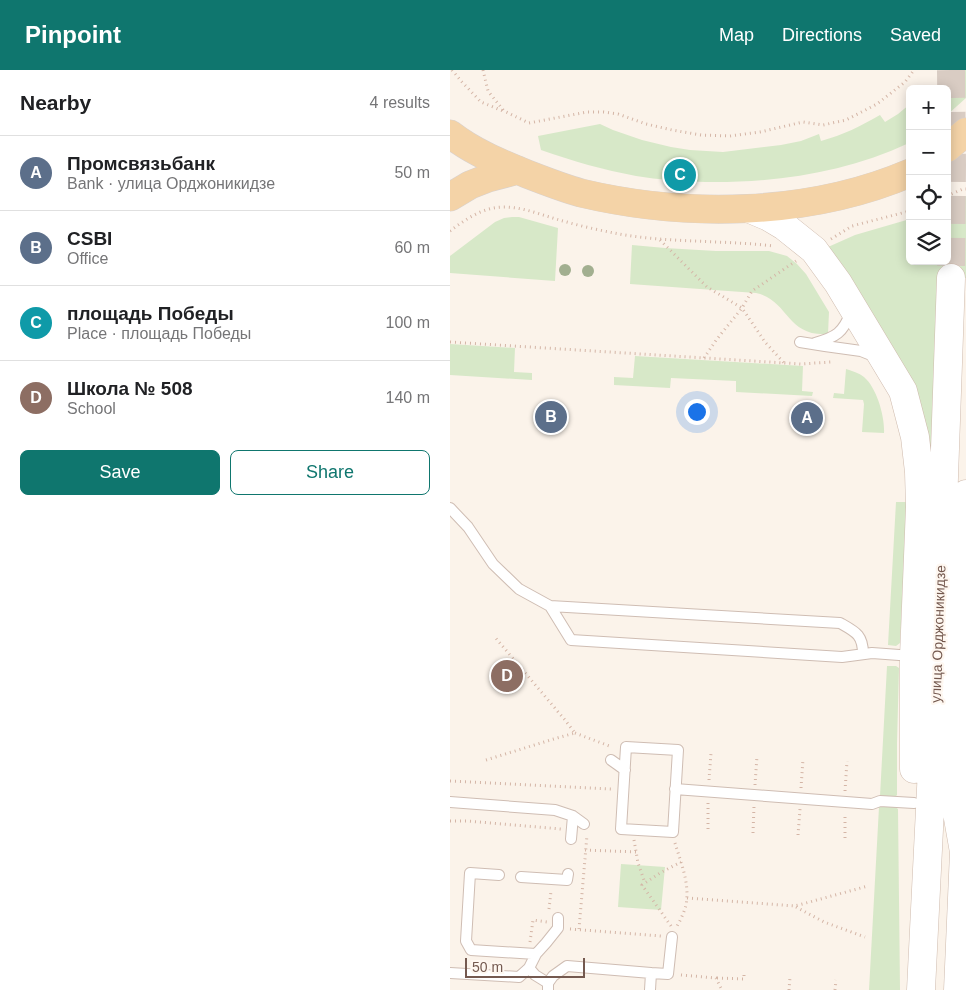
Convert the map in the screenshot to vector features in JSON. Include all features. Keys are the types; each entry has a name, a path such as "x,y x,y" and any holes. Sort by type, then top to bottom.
{"main road":[{"path":"951,145 966,132"},
{"path":"450,134 478,153 549,182 580,192 630,202 682,208 750,209 815,200 843,194 906,174"},
{"path":"450,197 470,185 518,170"},
{"path":"750,209 777,222 814,250 838,283 903,391 915,437 919,472 920,506 914,656 914,803 927,851"},
{"name":"улица Орджоникидзе","path":"921,990 938,648 951,278"},
{"name":"улица Орджоникидзе","path":"958,990 965,849 956,807 966,494"}],"lane":[{"path":"814,344 840,333 847,324 853,307"},
{"path":"800,342 861,350 885,362"},
{"path":"450,508 468,527 494,564 519,589 550,606 840,623 856,632 863,643 863,654"},
{"path":"550,606 571,640 842,657 872,653 914,656"},
{"path":"626,747 678,750 672,832 621,829 624,770 626,747"},
{"path":"611,760 624,770"},
{"path":"675,789 872,804 880,801 914,803"},
{"path":"450,802 555,810 573,816 584,824"},
{"path":"571,834 573,816"},
{"path":"500,875 470,873 466,941 471,950 536,954"},
{"path":"522,876 567,880 568,874"},
{"path":"450,973 519,977 529,968 536,954 546,943 553,920"},
{"path":"529,968 548,986 553,976 566,966 668,974 672,937"},
{"path":"650,990 651,972"}],"path":[{"path":"452,70 481,102 529,123 587,112 604,112 618,114 646,124 672,130 701,135 730,136 760,132 803,122 823,125 846,120 877,104 905,82 914,70"},
{"path":"483,70 488,91 504,111"},
{"path":"951,194 966,189"},
{"path":"450,231 464,220 482,210 503,207 523,209 555,219 618,234 660,239 745,242 781,247"},
{"path":"825,243 852,226 906,212"},
{"path":"660,239 707,287 742,308 765,342 784,363"},
{"path":"704,358 742,308 752,291 800,258"},
{"path":"450,342 801,364 831,362"},
{"path":"494,636 575,733 626,753"},
{"path":"486,760 575,733"},
{"path":"708,830 708,791 711,753"},
{"path":"753,833 758,756"},
{"path":"450,781 623,790"},
{"path":"450,821 467,821 571,834"},
{"path":"579,929 587,834 584,824"},
{"path":"634,830 633,837 638,863 645,883"},
{"path":"672,832 681,862 687,886 685,908 675,930 642,885 681,862"},
{"path":"586,850 636,852"},
{"path":"552,879 553,920"},
{"path":"687,898 795,906 868,886"},
{"path":"795,906 824,922 865,937"},
{"path":"533,920 553,920 579,929 672,937"},
{"path":"668,974 698,974 716,978 744,979 744,975"},
{"path":"789,990 790,977"},
{"path":"716,978 722,990"},
{"path":"835,990 836,980"}],"green space":[{"path":"953,70 966,70 966,98 951,111 951,85 940,85"},
{"path":"906,107 906,144 860,162 835,169 757,181 705,182 624,174 541,150 538,136 600,124 642,140 671,147 723,152 781,145 801,141 819,134 821,141 852,130 880,115 885,122"},
{"path":"966,196 966,278 938,277 932,468 828,247 855,235 906,220 906,265 951,265 951,202"},
{"path":"519,217 558,228 555,281 450,273 450,256 495,222"},
{"path":"632,245 716,251 769,251 787,256 806,274 829,312 828,334 804,330 795,324 775,303 767,297 756,293 630,284"},
{"path":"450,344 515,348 514,372 532,373 532,380 450,375"},
{"path":"635,356 803,366 802,391 813,392 812,396 736,392 736,381 671,378 670,388 614,385 614,377 633,378"},
{"path":"846,369 862,376 873,388 882,411 884,433 862,432 863,400 833,398 834,393 844,394"},
{"path":"896,502 907,502 900,643 896,646 888,645"},
{"path":"887,666 899,668 897,795 895,797 880,796"},
{"path":"879,807 895,807 898,809 900,990 869,990"},
{"path":"621,864 665,867 661,910 618,907"}],"tunnel":[{"path":"951,70 951,278"}],"place":[{"name":"площадь Победы","path":"680,175"},
{"name":"CSBI","path":"551,417"},
{"name":"Промсвязьбанк","path":"807,418"},
{"name":"Школа № 508","path":"507,676"}]}
